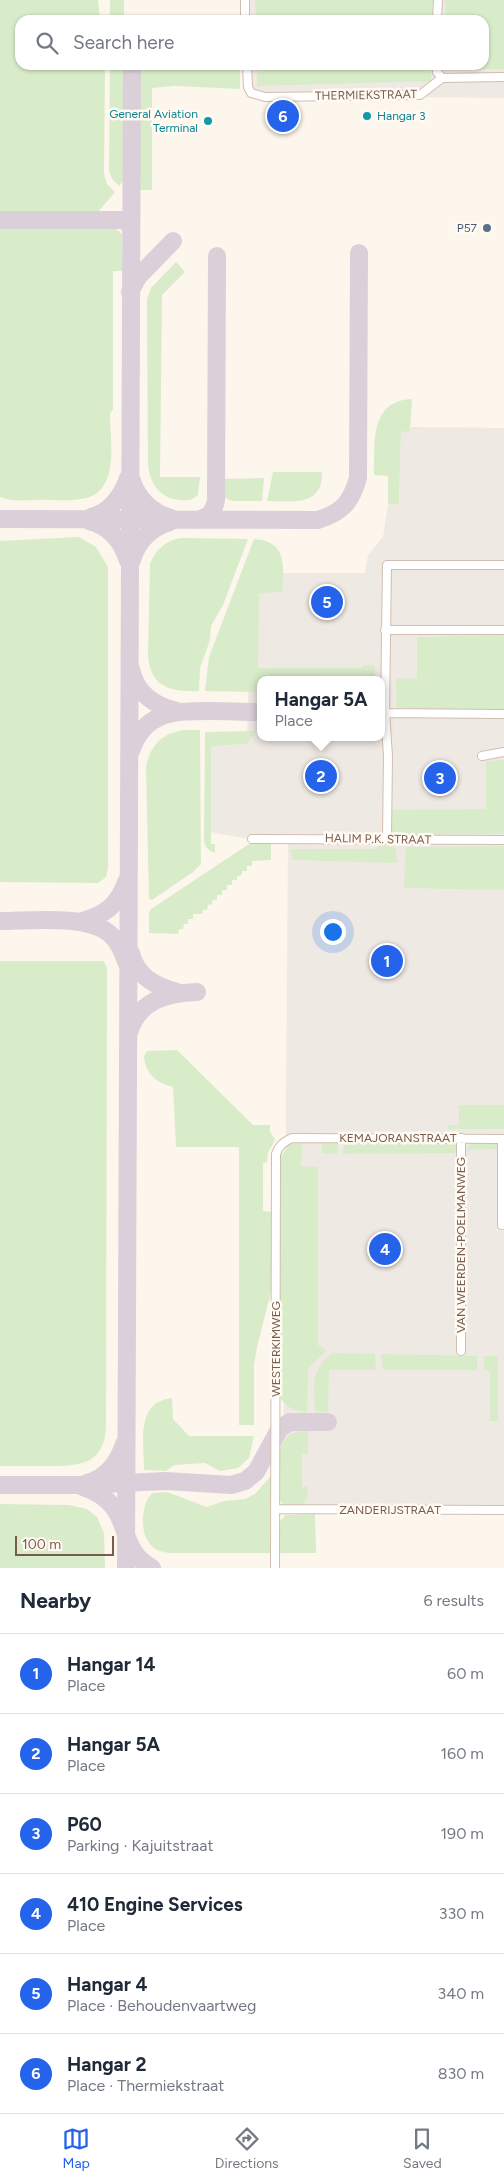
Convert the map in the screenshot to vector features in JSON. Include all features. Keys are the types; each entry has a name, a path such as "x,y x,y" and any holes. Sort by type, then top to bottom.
{"street":[{"path":"245,0 245,15"},
{"path":"437,15 438,0"},
{"name":"THERMIEKSTRAAT","path":"247,70 248,87 251,93 265,96 420,95 442,78"},
{"path":"437,70 442,78 504,76"},
{"path":"388,839 388,756 385,713 387,565 504,565"},
{"path":"385,630 504,630"},
{"path":"385,713 504,714"},
{"path":"482,756 504,752"},
{"name":"HALIM P.K. STRAAT","path":"252,839 504,840"},
{"name":"KEMAJORANSTRAAT","path":"292,1138 503,1139"},
{"name":"WESTERKIMWEG","path":"275,1568 276,1154 283,1142 292,1138"},
{"name":"VAN WEERDEN-POELMANWEG","path":"461,1138 461,1352"},
{"path":"502,1225 503,1139"},
{"name":"ZANDERIJSTRAAT","path":"275,1509 504,1510"}],"shaded area":[{"path":"248,0 504,0 504,98 250,95 249,70 489,70 489,15 248,15"},
{"path":"411,427 504,428 504,1513 283,1509 288,839 248,839 211,832 211,745 247,744 251,573 365,573 368,555 383,537 388,504 399,503 401,431 410,431"}],"green space":[{"path":"0,0 98,0 100,15 15,15 15,70 105,70 104,174 107,184 115,192 98,212 0,211"},
{"path":"110,0 124,0 124,15 110,15"},
{"path":"255,0 433,0 432,15 256,15"},
{"path":"445,0 504,0 504,69 489,69 489,15 445,15"},
{"path":"110,70 123,70 123,181 119,186 112,179 109,171"},
{"path":"140,70 240,70 240,89 175,86 152,88 152,190 139,190"},
{"path":"257,70 431,70 431,81 257,86"},
{"path":"110,227 115,228 122,234 123,271 113,271 113,409 110,413 110,465 108,477 94,495 69,500 18,500 0,497 0,228"},
{"path":"176,262 185,272 162,295 160,477 200,477 198,495 192,499 184,500 172,499 156,488 150,477 148,463 147,299 151,288"},
{"path":"412,399 410,431 401,432 399,504 388,504 388,476 374,475 374,450 377,426 381,415 388,407 398,402"},
{"path":"273,472 322,472 321,483 312,497 304,500 267,501"},
{"path":"264,478 262,501 232,501 223,497 222,479"},
{"path":"79,537 96,547 108,567 108,868 106,877 98,883 0,882 0,541"},
{"path":"181,538 248,539 223,605 211,626 210,640 200,668 199,691 171,689 164,686 153,675 148,656 150,564 162,546 170,541"},
{"path":"254,539 273,544 281,556 283,564 282,592 259,593 258,668 363,668 363,665 375,665 375,676 257,676 257,692 205,691 209,657"},
{"path":"504,635 504,710 396,708 396,679 417,678 417,637"},
{"path":"185,730 200,730 201,864 193,872 152,900 149,899 146,767 154,746 159,741 170,734"},
{"path":"256,731 247,744 211,746 211,844 215,844 215,853 207,848 204,840 205,732"},
{"path":"504,760 504,834 391,834 391,810 486,809 486,761"},
{"path":"252,842 271,843 271,860 252,861 252,866 247,866 247,871 242,871 242,875 237,876 237,880 232,880 232,885 227,885 227,890 222,890 222,895 217,895 217,900 213,900 212,904 208,905 207,910 203,910 202,914 193,914 193,919 188,919 188,924 184,924 183,929 179,929 178,934 149,933 149,913 151,909"},
{"path":"378,844 392,844 396,850 397,863 292,860 291,849 378,849"},
{"path":"504,846 504,890 404,888 406,847"},
{"path":"0,961 103,961 107,967 106,1429 100,1450 94,1457 78,1464 0,1466"},
{"path":"177,1050 253,1125 270,1125 270,1131 275,1140 268,1153 267,1162 263,1163 263,1211 273,1212 273,1284 254,1364 254,1425 239,1425 239,1147 176,1147 173,1087 162,1083 149,1073 144,1056 147,1051"},
{"path":"459,1105 504,1105 504,1129 448,1129 448,1125 459,1125"},
{"path":"302,1142 301,1166 318,1167 318,1345 327,1350 308,1369 307,1412 290,1408 279,1395 280,1157 289,1145"},
{"path":"344,1142 457,1143 455,1153 343,1154"},
{"path":"322,1143 338,1143 337,1154 322,1153"},
{"path":"497,1143 499,1147 496,1149 466,1150 471,1144"},
{"path":"332,1353 375,1354 376,1370 329,1370 328,1412 315,1411 315,1379 320,1366"},
{"path":"381,1354 477,1356 477,1370 383,1370"},
{"path":"484,1356 498,1356 498,1421 490,1421 490,1371 484,1370"},
{"path":"172,1398 173,1419 189,1436 254,1436 249,1458 238,1468 220,1471 205,1463 174,1465 166,1471 144,1470 143,1436 147,1415 152,1407 160,1401"},
{"path":"308,1431 308,1454 302,1454 302,1487 308,1487 307,1499 301,1505 284,1505 279,1499 277,1466 281,1445 287,1438 296,1433"},
{"path":"271,1476 271,1553 169,1553 155,1549 147,1540 143,1519 148,1498 152,1493 167,1492 207,1507 224,1501 245,1499 255,1494"},
{"path":"0,1504 69,1505 87,1509 97,1517 104,1533 105,1568 0,1568"},
{"path":"315,1514 316,1553 280,1553 280,1521 286,1515"}],"taxiway":[{"path":"126,1568 132,70"},
{"path":"0,220 124,220 131,229"},
{"path":"130,292 138,277 173,241"},
{"path":"0,519 318,520 340,510 349,500 358,478 359,253"},
{"path":"196,520 210,514 216,500 217,256"},
{"path":"91,517 104,512 114,503 128,478"},
{"path":"131,478 137,492 146,504 164,516 171,518"},
{"path":"89,521 96,523 114,535 128,561"},
{"path":"132,560 141,541 151,531 170,522"},
{"path":"131,669 142,692 161,706 177,711"},
{"path":"131,751 144,728 162,716 197,711 257,712"},
{"path":"79,922 96,916 115,903 127,880"},
{"path":"0,921 73,921 100,928 110,934 116,941 127,964"},
{"path":"131,953 137,968 142,974 161,987 177,992"},
{"path":"129,1033 133,1022 147,1006 175,994 197,992"},
{"path":"0,1485 79,1485 166,1481 231,1485 245,1481 256,1472 280,1428 290,1422 328,1422"},
{"path":"87,1483 100,1477 115,1463 124,1444"},
{"path":"83,1487 100,1495 111,1505 118,1515 132,1549 140,1559 152,1568"}],"place":[{"name":"Hangar 2","path":"283,116"},
{"name":"Hangar 3","path":"367,116"},
{"name":"General Aviation Terminal","path":"208,121"},
{"name":"P57","path":"487,228"},
{"name":"Hangar 4","path":"327,602"},
{"name":"Hangar 5A","path":"321,776"},
{"name":"P60","path":"440,778"},
{"name":"Hangar 14","path":"387,961"},
{"name":"410 Engine Services","path":"385,1249"}]}
